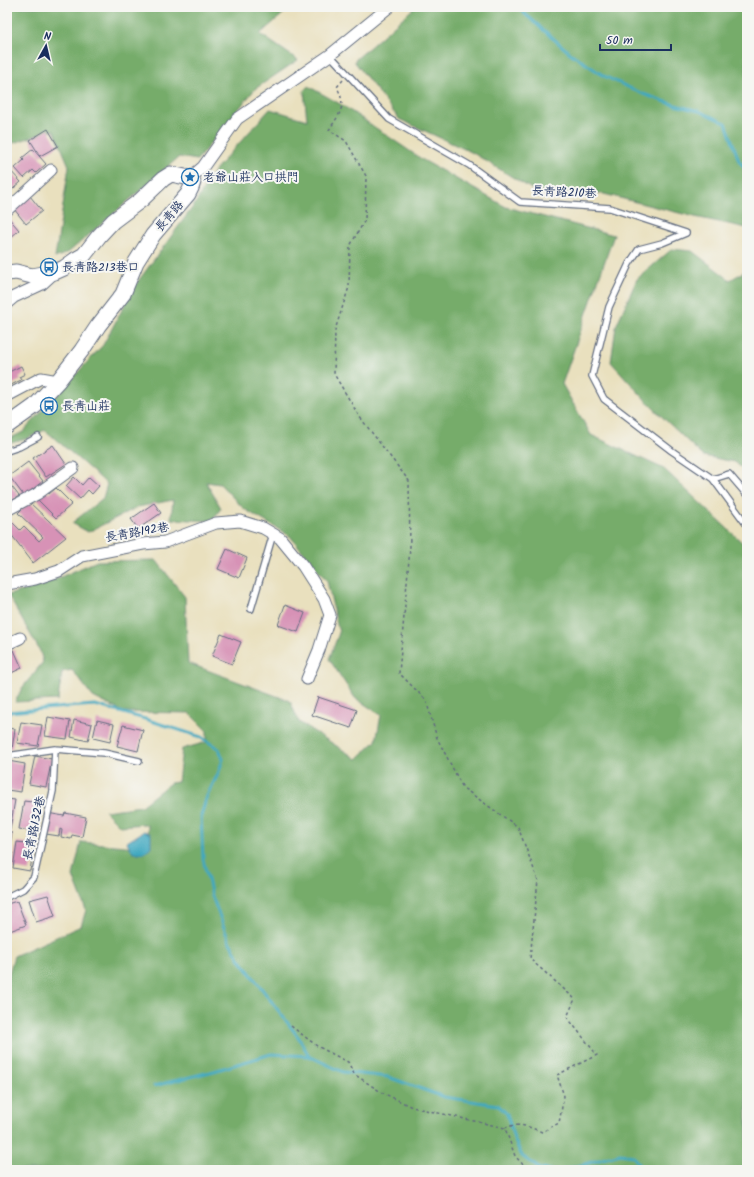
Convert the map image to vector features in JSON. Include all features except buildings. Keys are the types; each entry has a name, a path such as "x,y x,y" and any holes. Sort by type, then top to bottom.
{"street":[{"path":"7,303 14,296 42,284 55,272 84,255 113,220 141,200 171,174 190,178 203,167 237,119 330,55 389,7"},
{"path":"7,210 50,170"},
{"name":"長青路","path":"7,426 35,406 58,381 123,294 136,262 154,235 188,194 193,182 190,178"},
{"path":"7,273 16,272 32,276 55,272"},
{"path":"7,396 40,378 58,381"},
{"path":"7,510 37,494 73,468"},
{"name":"長青路192巷","path":"7,584 35,579 58,571 82,556 165,542 216,523 240,521 263,528 280,538 303,566 324,599 330,615 319,650 307,679"},
{"path":"7,644 20,638"}],"lane":[{"name":"長青路210巷","path":"330,55 389,119 469,165 520,202 610,208 686,233 662,243 639,249 629,264 609,307 592,376 604,399 672,451 713,479 747,525"},
{"path":"7,451 19,447 38,437"},
{"path":"713,479 729,474 747,495"},
{"path":"251,609 273,534"},
{"path":"7,756 55,749 104,752 139,761"},
{"name":"長青路132巷","path":"7,897 23,889 34,877 53,791 55,749"}],"path":[{"path":"291,1026 317,1046 348,1062 354,1074 381,1092 412,1107 505,1128 524,1125 542,1132 559,1122 564,1096 557,1075 597,1055 567,1017 575,999 530,959 538,880 518,827 463,788 437,738 426,700 399,674 410,548 409,481 359,416 334,374 336,330 349,287 350,246 365,220 366,176 346,141 329,130 342,110 342,96 336,87 348,75"},
{"path":"505,1128 515,1156 528,1170"}],"green space":[{"path":"7,7 291,7 260,34 298,60 255,89 197,160 179,157 69,252 55,258 69,166 54,130 7,145"},
{"path":"415,7 747,7 747,228 695,217 600,193 535,191 473,153 399,119 354,61"},
{"path":"308,86 342,105 423,160 506,207 614,235 562,384 591,435 664,469 747,547 747,1170 7,1170 7,980 14,956 81,926 86,910 73,876 81,842 147,848 148,826 144,824 120,826 105,811 141,806 170,783 178,782 182,749 207,742 207,731 189,713 123,712 93,697 72,670 62,672 58,700 15,702 22,688 43,662 40,651 8,595 40,586 97,561 156,560 185,597 188,663 290,701 299,722 357,759 376,741 381,715 355,698 329,659 339,633 327,581 290,536 244,509 220,484 206,482 221,508 212,521 171,519 173,500 138,507 88,532 72,523 103,498 107,484 45,430 26,439 7,444 7,440 23,432 103,345 136,284 195,204 214,171 270,109 307,120 304,91"},
{"path":"672,249 692,251 730,280 747,270 747,473 735,462 703,456 651,406 611,362 616,326 637,279"}],"water":[{"path":"144,831 151,834 151,847 144,853 133,853 127,842"}],"waterway":[{"path":"517,7 570,53 604,76 643,94 675,105 699,111 726,123 739,161 747,171"},
{"path":"7,712 95,705 201,737 219,749 223,759 218,774 207,796 201,816 203,859 212,896 229,941 241,961 299,1038 309,1056 343,1072 388,1077 444,1097 498,1105 507,1114 514,1139 522,1156 540,1169 550,1170"},
{"path":"154,1086 214,1071 271,1054 309,1056"},
{"path":"564,1170 620,1154 633,1156 642,1170"}],"place":[{"name":"老爺山莊入口拱門","path":"190,177"},
{"name":"長青路213巷口","path":"49,267"},
{"name":"長青山莊","path":"49,406"}]}
